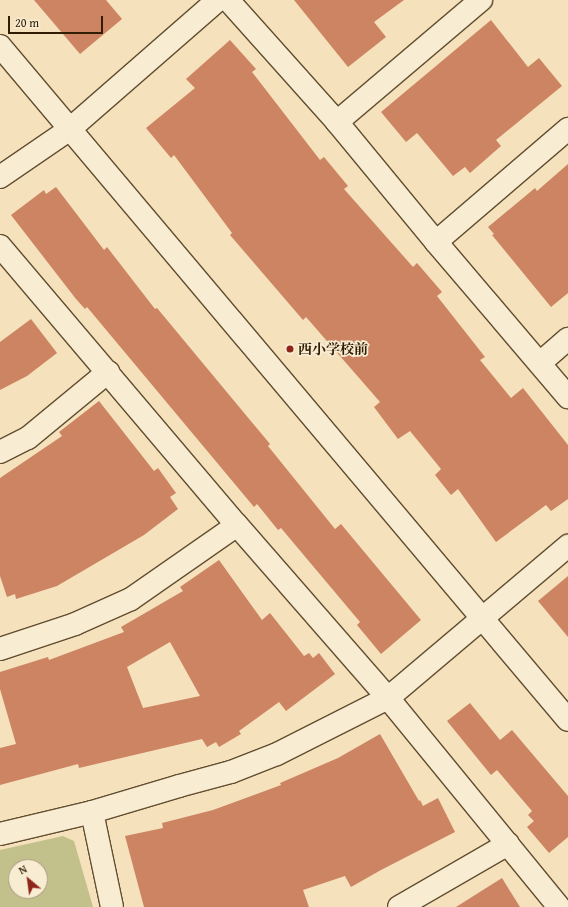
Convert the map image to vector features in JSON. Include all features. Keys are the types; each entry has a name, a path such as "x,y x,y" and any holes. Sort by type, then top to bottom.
{"street":[{"path":"0,177 70,129 218,0"},
{"path":"228,0 336,122 568,397"},
{"path":"336,122 481,0"},
{"path":"0,46 568,720"},
{"path":"436,242 568,129"},
{"path":"0,246 237,525 388,698 559,907"},
{"path":"540,363 568,339"},
{"path":"0,452 28,438 108,372"},
{"path":"0,649 75,624 131,599 237,525"},
{"path":"0,834 92,812 231,772 277,754 388,698 568,546"},
{"path":"92,812 112,907"},
{"path":"399,907 508,844"}],"shaded area":[{"path":"63,836 74,841 93,907 0,907 0,850"}],"building":[{"path":"34,0 106,0 122,19 80,54"},
{"path":"294,0 404,0 374,22 386,37 348,67"},
{"path":"491,20 528,67 539,58 562,86 496,140 501,146 470,173 465,167 453,176 417,133 406,142 381,112"},
{"path":"230,40 256,69 252,72 320,160 324,157 348,186 344,189 413,267 417,263 442,292 437,296 485,357 480,360 511,398 523,388 568,445 568,499 551,511 546,505 496,542 458,489 451,495 435,475 441,469 410,431 398,439 374,407 380,402 306,317 303,320 230,235 232,233 174,155 171,158 146,128 195,88 186,79"},
{"path":"568,164 568,293 551,307 492,235 494,234 488,227 535,188 537,191"},
{"path":"56,187 104,250 107,247 155,309 157,308 270,444 268,446 335,529 341,524 421,620 381,654 357,625 360,622 281,528 278,530 257,504 254,507 87,307 85,309 76,299 11,215 44,190 46,194"},
{"path":"31,319 57,353 27,376 0,390 0,342"},
{"path":"99,401 154,471 158,468 176,493 170,497 178,509 144,535 57,586 16,599 15,594 7,597 0,576 0,478 62,436 59,432"},
{"path":"219,560 262,620 270,613 304,656 309,653 313,658 319,653 335,674 286,711 279,702 239,731 241,734 219,747 216,742 207,747 202,739 79,768 78,764 0,785 0,748 16,744 0,689 0,672 48,657 49,660 124,632 121,627 183,591 180,587","holes":["170,642 200,696 143,708 127,667"]},
{"path":"568,576 568,637 538,601"},
{"path":"470,703 500,740 512,730 568,796 568,837 549,853 527,827 534,821 528,815 532,811 497,770 491,775 447,721"},
{"path":"380,734 419,801 420,800 423,806 438,798 455,832 351,887 345,876 303,890 309,907 144,907 125,836 163,828 162,823 213,810 281,785 280,783 338,758"},
{"path":"502,878 520,907 456,907"}],"place":[{"name":"西小学校前","path":"290,349"}]}
